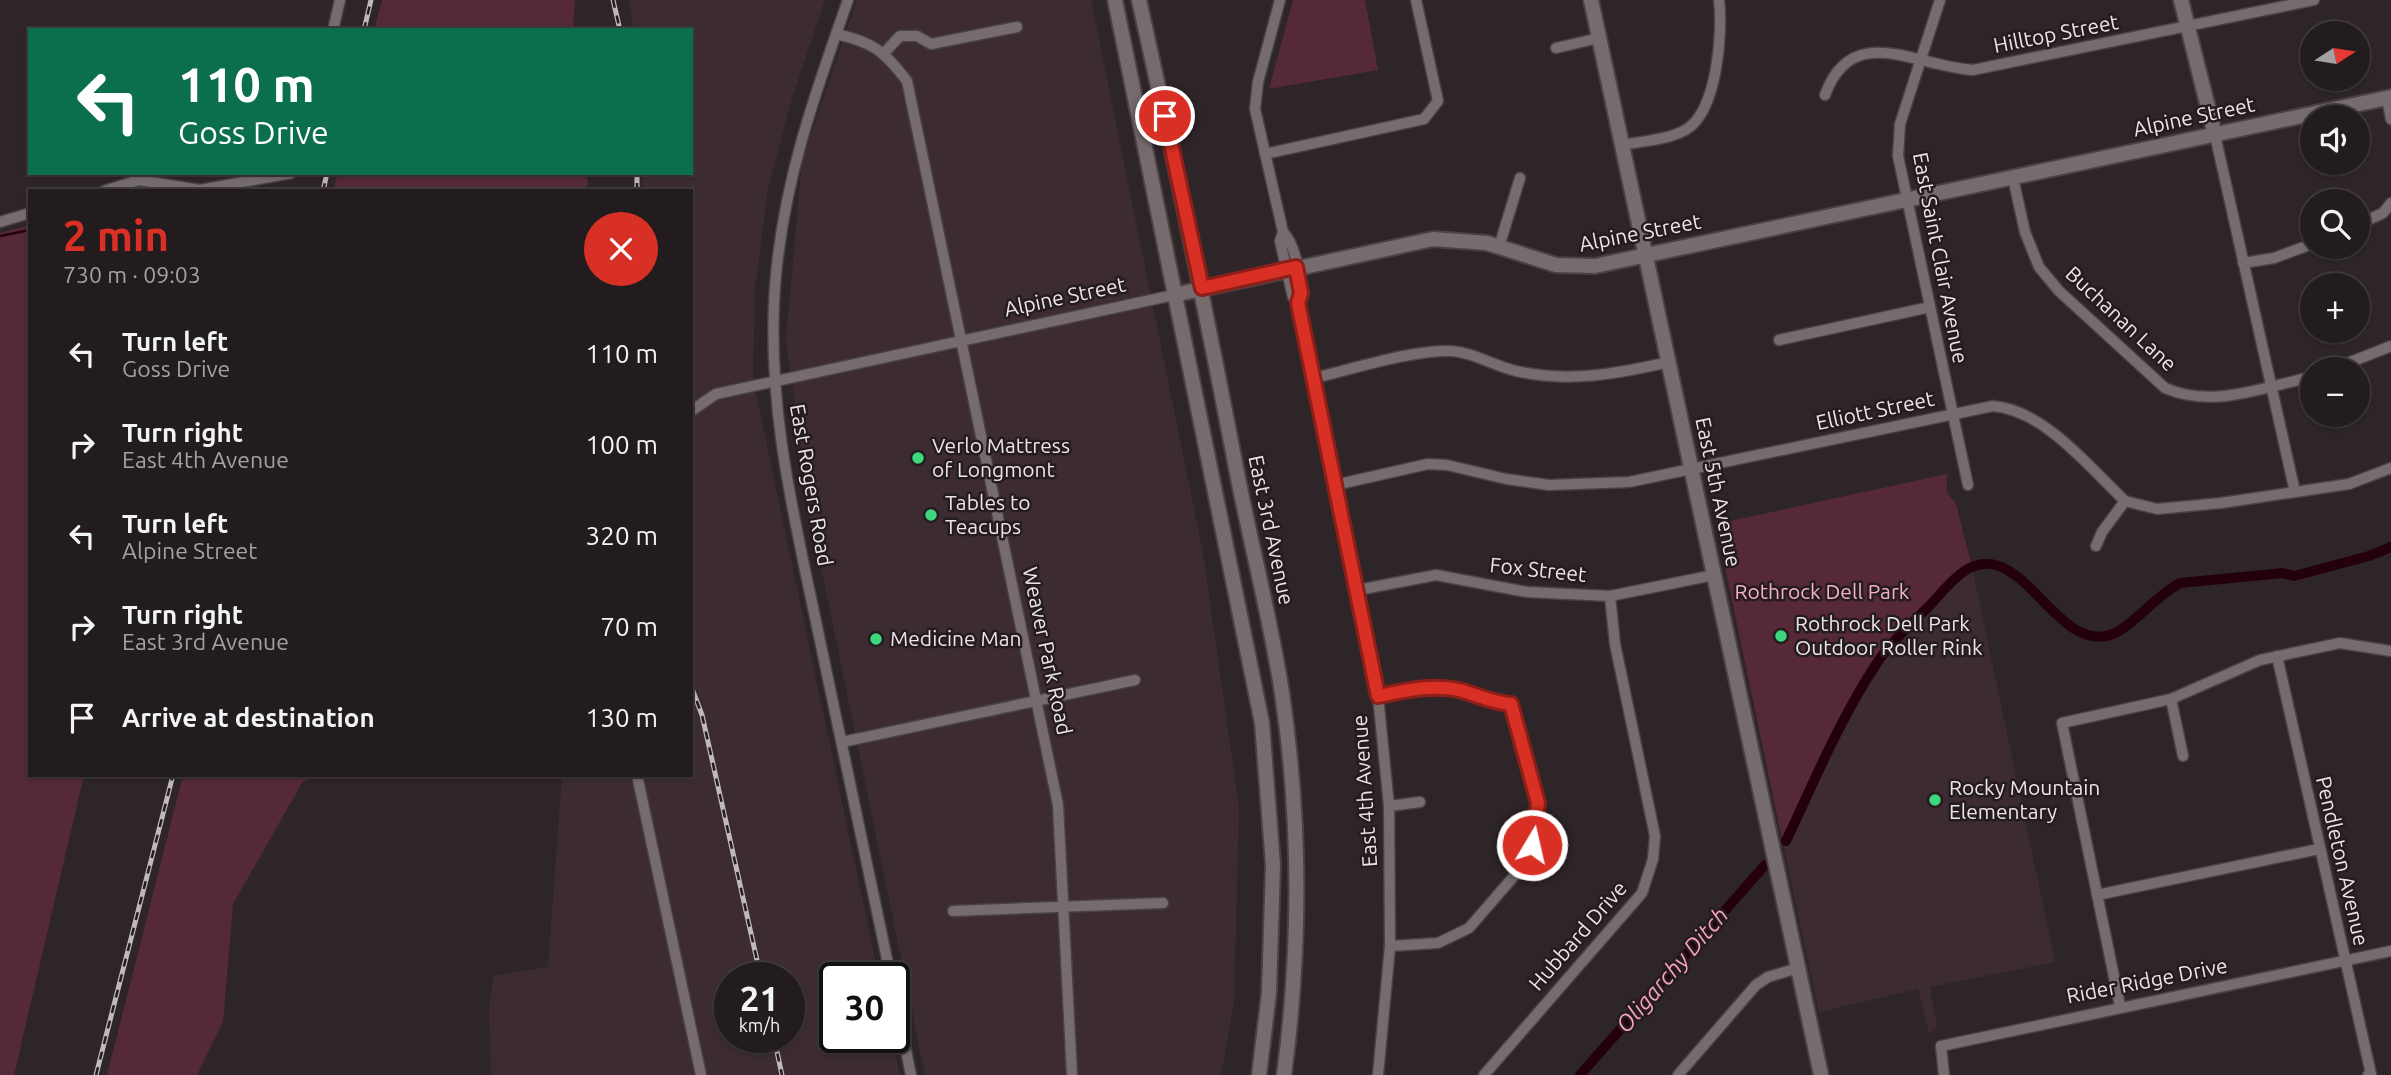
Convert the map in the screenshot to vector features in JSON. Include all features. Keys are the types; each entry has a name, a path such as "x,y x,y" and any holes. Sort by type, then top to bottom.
{"street":[{"path":"333,28 340,0"},
{"name":"East Rogers Road","path":"848,0 812,96 788,189 775,288 775,382 786,479 888,962"},
{"path":"1115,0 1245,629 1266,758 1273,865 1272,938 1259,1075"},
{"name":"East 3rd Avenue","path":"1139,0 1202,288 1278,667 1293,779 1297,856 1297,933 1284,1075"},
{"name":"East 4th Avenue","path":"1280,0 1255,103 1283,232 1280,241 1291,268 1293,297 1298,303 1358,590 1378,696 1389,806 1390,946 1378,1075"},
{"path":"1265,154 1424,119 1438,101 1416,0"},
{"name":"East 5th Avenue","path":"1591,0 1821,1075"},
{"path":"1623,145 1677,134 1699,118 1713,87 1719,0"},
{"name":"East Saint Clair Avenue","path":"1940,0 1898,140 1906,200 1968,485"},
{"path":"2181,0 2215,135 2295,492"},
{"name":"Hilltop Street","path":"1825,95 1832,78 1859,53 1888,52 1920,61 1973,70 2314,0"},
{"path":"885,52 900,36 917,36 931,44 1017,27"},
{"name":"Weaver Park Road","path":"836,34 862,39 885,52 907,81 1039,702 1058,805 1072,1075"},
{"path":"1556,48 1600,38"},
{"path":"2389,97 2391,119"},
{"name":"Alpine Street","path":"693,410 716,394 1433,239 1470,240 1569,267 1595,266 2389,97"},
{"path":"205,189 280,175"},
{"path":"1499,247 1520,178"},
{"name":"Buchanan Lane","path":"2013,178 2025,232 2039,267 2059,291 2158,383 2181,395 2202,399 2220,398 2300,380"},
{"path":"110,189 139,180 194,189"},
{"path":"2370,219 2383,213 2391,203"},
{"path":"0,222 28,214"},
{"path":"2243,263 2274,258 2300,248"},
{"path":"1779,340 1930,307"},
{"path":"2362,357 2391,345"},
{"path":"1314,378 1434,352 1465,353 1513,370 1571,378 1605,377 1669,362"},
{"name":"Elliott Street","path":"1335,485 1428,464 1447,465 1506,479 1549,485 1629,482 1993,405 2028,414 2125,500 2157,509 2349,484 2391,468"},
{"path":"2096,546 2125,500"},
{"name":"Fox Street","path":"1358,590 1436,575 1527,592 1610,596 1714,575"},
{"name":"Hubbard Drive","path":"1484,1075 1634,902 1649,878 1655,836 1615,644 1610,596"},
{"path":"2120,1006 2062,723 2171,699 2238,667 2277,656 2349,642 2391,651"},
{"name":"Pendleton Avenue","path":"2277,656 2370,1075"},
{"path":"842,742 1135,680"},
{"path":"1378,696 1436,687 1457,690 1492,703 1511,704 1538,803 1532,845 1515,875 1469,928 1434,944 1390,946"},
{"path":"2171,699 2183,756"},
{"path":"637,777 701,1075"},
{"path":"1389,806 1420,802"},
{"path":"2097,895 2319,849"},
{"path":"953,911 1163,903"},
{"name":"Rider Ridge Drive","path":"1944,1075 1941,1046 2120,1006 2391,951"},
{"path":"1678,1075 1756,985 1768,977 1798,968"},
{"path":"906,1053 911,1075"}],"shaded area":[{"path":"629,0 825,0 793,95 768,189 755,288 753,379 876,962 819,962 819,1053 895,1053 900,1075 491,1075 489,1009 493,976 548,967 562,777 693,777 693,189 643,189 643,175 693,175 693,28 634,28"},
{"path":"857,0 1091,0 1203,553 1239,808 1234,1003 1221,1075 925,1075 910,1002 910,962 902,962 810,513 786,340 802,161"},
{"path":"1972,567 2055,962 1930,987 1937,1028 1929,1034 1918,989 1819,1012 1783,844 1840,728 1876,664 1964,569"}],"green space":[{"path":"382,0 575,0 573,28 375,28"},
{"path":"1293,0 1365,0 1378,70 1269,89"},
{"path":"337,175 586,175 588,182 586,189 334,189"},
{"path":"28,226 28,777 84,777 14,1075 0,1075 0,233"},
{"name":"Rothrock Dell Park","path":"1947,474 1947,492 1956,504 1972,567 1964,569 1876,664 1840,728 1783,844 1716,524"},
{"path":"182,777 312,777 302,783 233,904 223,1022 197,1075 107,1075"}],"waterway":[{"path":"0,236 28,230"},
{"name":"Oligarchy Ditch","path":"1786,841 1838,730 1875,666 1887,649 1952,581 1976,565 1996,565 2011,572 2067,623 2096,637 2120,630 2180,583 2283,573 2294,576 2369,556 2391,547"},
{"name":"Oligarchy Ditch","path":"1580,1075 1765,865"}],"railway":[{"path":"364,28 371,0"},
{"path":"613,0 620,28"},
{"path":"323,189 327,175"},
{"path":"637,175 637,189"},
{"path":"693,691 702,715 757,962"},
{"path":"96,1075 172,777"},
{"path":"777,1053 782,1075"}],"place":[{"name":"Verlo Mattress of Longmont","path":"918,458"},
{"name":"Tables to Teacups","path":"931,515"},
{"name":"Rothrock Dell Park Outdoor Roller Rink","path":"1781,636"},
{"name":"Medicine Man","path":"876,639"},
{"name":"Rocky Mountain Elementary","path":"1935,800"}],"route":[{"path":"1165,116 1202,288 1296,267 1301,293 1298,303 1378,696 1436,687 1478,696 1492,703 1511,704 1514,722 1535,782 1538,803 1532,845"}]}
